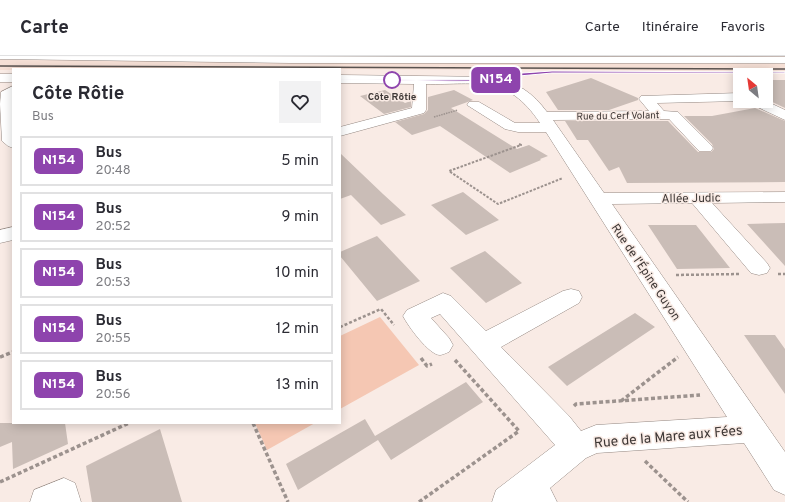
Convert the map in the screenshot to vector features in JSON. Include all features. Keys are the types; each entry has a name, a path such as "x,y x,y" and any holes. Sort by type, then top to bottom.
{"street":[{"path":"0,56 785,60"},
{"path":"552,72 575,72"},
{"path":"341,79 495,81 507,76 515,75"},
{"path":"0,78 12,78"},
{"path":"341,132 419,110 420,80"},
{"name":"Rue de l'Épine Guyon","path":"495,81 522,91 535,105 785,479"},
{"path":"0,150 12,138 6,94"},
{"path":"660,115 646,99 733,97"},
{"name":"Rue du Cerf Volant","path":"474,105 510,126 518,128 546,122 673,115 705,148"},
{"path":"770,108 785,116"},
{"name":"Allée Judic","path":"597,199 785,197"},
{"path":"697,198 758,272"},
{"path":"0,237 12,233"},
{"path":"482,345 571,297"},
{"path":"437,354 415,316 443,302 567,437"},
{"name":"Rue de la Mare aux Fées","path":"526,497 567,437 596,439 621,438 752,429"},
{"path":"46,502 64,494 65,502"}],"path":[{"path":"515,142 521,145 449,170 498,204 579,172"},
{"path":"673,275 758,272 785,274"},
{"path":"341,327 380,309 399,332"},
{"path":"621,401 695,344"},
{"path":"0,357 12,352"},
{"path":"437,354 520,431 567,437 576,404 728,393"},
{"path":"0,482 127,424"},
{"path":"253,424 288,502"},
{"path":"419,502 520,431"},
{"path":"621,438 688,502"}],"shaded area":[{"path":"0,60 785,64 785,71 773,71 773,68 733,68 733,71 341,68 12,68 12,70 0,70"},
{"path":"380,317 419,365 341,408 341,336"},
{"path":"255,424 313,424 267,450"}],"building":[{"path":"591,78 638,98 638,100 609,110 558,110 546,92"},
{"path":"773,80 785,80 785,108 773,102"},
{"path":"385,90 405,103 411,101 411,107 384,114 360,96"},
{"path":"454,90 473,100 451,108 517,149 529,145 548,156 510,173 440,126 412,135 395,122 424,114 428,110 428,97"},
{"path":"755,108 785,121 785,182 627,183 619,167 609,171 588,140 577,140 565,121 668,121 698,152 711,152 714,149 712,144 684,116 712,116"},
{"path":"341,154 406,215 381,225 351,195 341,199"},
{"path":"463,192 499,220 466,235 431,205"},
{"path":"785,223 785,266 747,224"},
{"path":"648,225 696,225 730,268 677,269"},
{"path":"377,236 420,281 377,301 341,257 341,252"},
{"path":"485,251 522,283 486,303 450,268"},
{"path":"635,313 655,327 567,386 548,367"},
{"path":"744,335 775,335 785,349 785,394"},
{"path":"466,382 483,402 391,460 378,440 298,490 286,464 365,419 375,436"},
{"path":"0,423 65,424 68,444 13,469 12,442 0,447"},
{"path":"160,429 182,502 92,502 86,466"}],"railway":[{"path":"0,66 785,69"}],"bus line":[{"name":"N154","path":"341,79 495,81 507,76 552,72 785,73"}],"place":[{"name":"Côte Rôtie","path":"392,80"}]}
